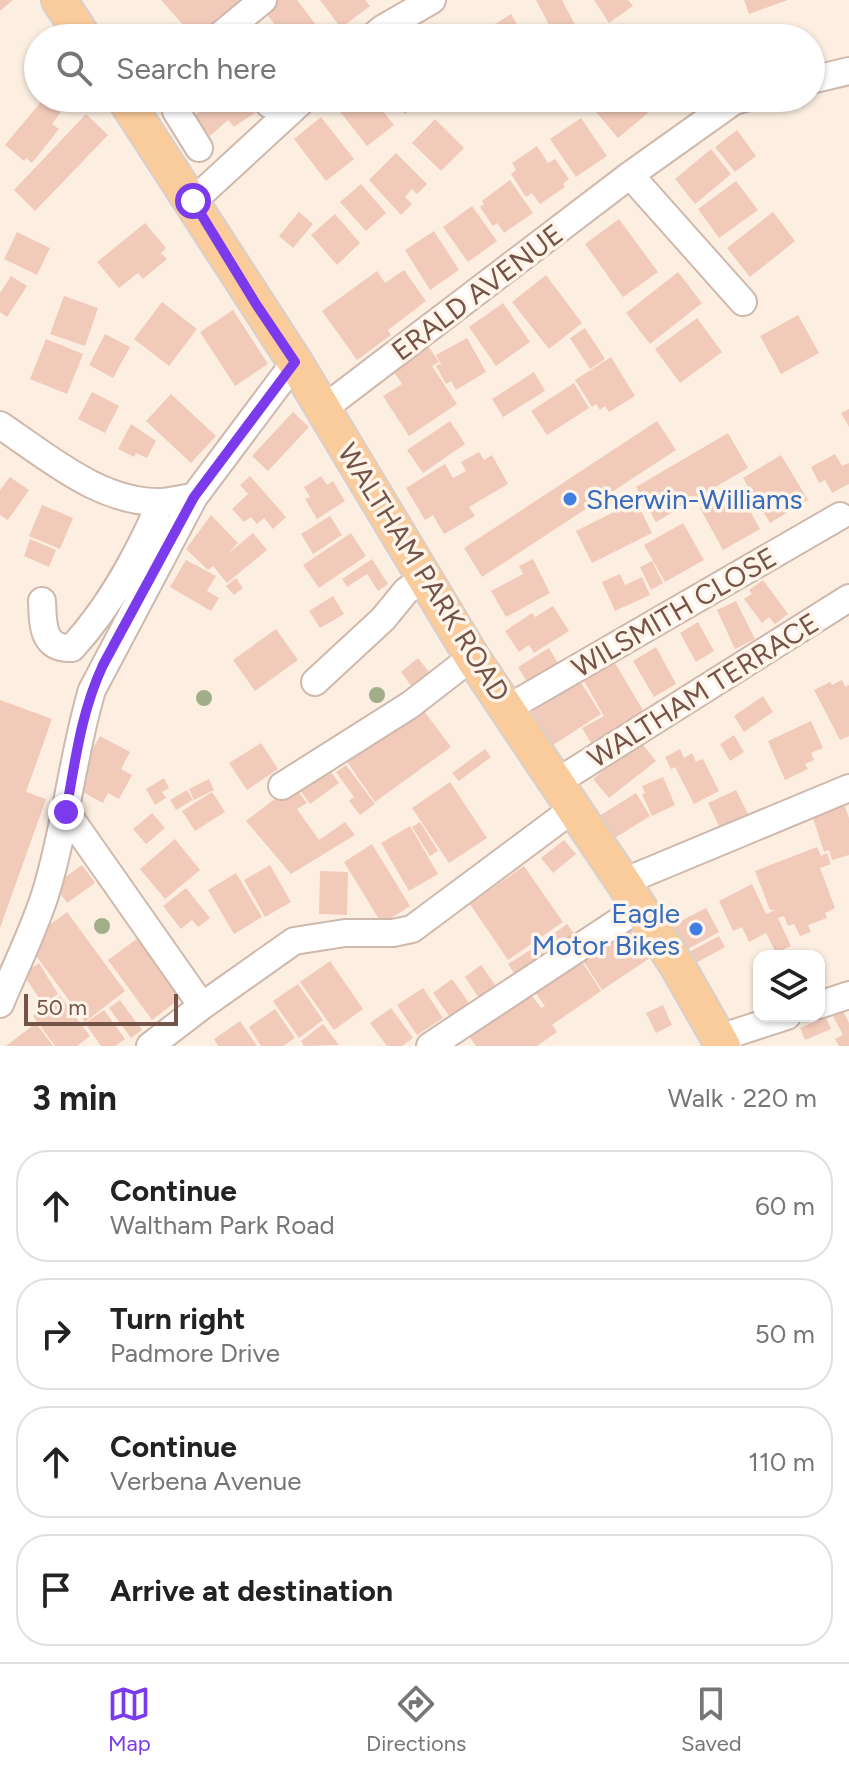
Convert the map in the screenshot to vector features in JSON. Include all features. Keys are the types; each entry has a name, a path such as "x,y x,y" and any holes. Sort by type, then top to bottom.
{"main road":[{"path":"59,0 75,24"},
{"name":"WALTHAM PARK ROAD","path":"139,112 295,362 472,657 678,967 721,1042"}],"street":[{"path":"234,24 263,0"},
{"path":"391,24 432,0"},
{"path":"825,77 849,71"},
{"path":"177,112 199,148"},
{"path":"193,201 290,112"},
{"name":"ERALD AVENUE","path":"323,409 630,175 722,112"},
{"path":"630,175 743,302"},
{"path":"0,1004 45,896 92,690 194,497 295,362"},
{"path":"0,425 90,485 161,502 194,497"},
{"path":"42,601 43,628 48,637 54,645 72,648 95,622 141,549 161,502"},
{"name":"WILSMITH CLOSE","path":"508,708 840,516"},
{"path":"315,682 383,619 406,591 424,578"},
{"name":"WALTHAM TERRACE","path":"150,1046 294,941 345,933 393,933 412,929 565,796 849,598"},
{"path":"282,786 410,705 472,657"},
{"path":"430,1046 631,895 849,788"},
{"path":"66,812 202,1006"},
{"path":"825,1003 849,995"},
{"path":"721,1042 772,1022"}],"building":[{"path":"0,0 13,0 0,11"},
{"path":"161,0 251,0 224,24 182,24"},
{"path":"272,0 297,0 315,24 274,24 262,8"},
{"path":"320,0 365,0 370,6 346,24 338,24"},
{"path":"536,0 562,0 575,24 549,24"},
{"path":"594,0 628,0 633,6 609,23"},
{"path":"744,0 788,0 749,14"},
{"path":"511,14 517,24 495,24"},
{"path":"32,112 61,112 52,124 59,129 32,163 26,158 24,161 5,145"},
{"path":"199,112 256,112 234,127 228,120 210,136 194,116"},
{"path":"340,112 384,112 394,125 367,146"},
{"path":"596,112 648,113 618,138"},
{"path":"86,114 108,135 35,211 14,190"},
{"path":"321,117 354,159 326,181 294,139"},
{"path":"581,118 607,156 576,177 550,139"},
{"path":"435,119 464,148 441,171 412,143"},
{"path":"737,130 756,156 735,172 715,147"},
{"path":"537,146 548,163 555,159 569,179 563,184 565,187 540,204 532,193 526,197 511,174 516,170 512,163"},
{"path":"711,149 731,174 695,204 675,179"},
{"path":"396,153 427,184 417,194 412,189 405,197 412,204 401,215 369,180"},
{"path":"510,180 533,213 504,233 497,223 493,226 480,207 484,204 482,201"},
{"path":"736,181 758,210 719,238 698,209"},
{"path":"361,184 386,213 366,231 340,202"},
{"path":"472,206 497,241 468,262 443,227"},
{"path":"299,212 313,224 293,248 279,236"},
{"path":"773,212 795,241 750,277 727,248"},
{"path":"335,214 360,243 337,265 311,235"},
{"path":"619,219 658,272 623,297 585,244"},
{"path":"145,223 166,248 161,253 167,259 143,279 138,273 119,288 97,262"},
{"path":"434,231 459,270 430,290 405,250"},
{"path":"17,232 50,248 37,275 4,259"},
{"path":"404,270 426,301 388,330 391,335 357,360 322,311 377,271 385,283"},
{"path":"678,272 702,303 650,344 626,313"},
{"path":"546,275 582,323 549,349 512,302"},
{"path":"11,276 27,286 7,317 0,312 0,293"},
{"path":"64,296 98,308 85,346 50,334"},
{"path":"162,302 197,329 169,366 134,339"},
{"path":"503,303 530,342 496,366 469,327"},
{"path":"233,310 268,364 235,386 200,332"},
{"path":"798,315 819,353 781,374 760,336"},
{"path":"697,318 722,352 680,383 655,349"},
{"path":"585,328 605,359 590,369 570,338"},
{"path":"105,334 130,347 113,378 89,365"},
{"path":"467,338 486,372 456,390 451,381 446,384 436,366 442,366 436,355"},
{"path":"46,339 83,354 67,394 30,379"},
{"path":"428,346 439,362 432,366 457,404 409,436 383,396 402,384 392,369"},
{"path":"611,357 635,396 609,412 605,406 600,410 596,404 592,407 575,380"},
{"path":"534,372 545,391 503,417 492,399"},
{"path":"574,383 589,408 547,435 531,411"},
{"path":"92,392 119,406 105,433 78,419"},
{"path":"171,394 216,436 191,463 146,421"},
{"path":"849,409 849,427 841,413"},
{"path":"293,412 309,427 268,471 252,456"},
{"path":"450,421 465,444 423,473 407,450"},
{"name":"Sherwin-Williams","path":"657,421 676,450 482,577 464,548"},
{"path":"131,424 156,441 147,458 136,453 134,457 118,449"},
{"path":"728,433 748,468 656,522 636,487"},
{"path":"479,452 484,460 492,455 508,484 469,507 475,516 444,534 433,515 425,520 406,488 445,464 453,478 466,471 461,462"},
{"path":"835,454 842,466 849,463 849,484 832,493 825,480 819,483 811,467"},
{"path":"781,455 808,500 770,523 743,478"},
{"path":"250,476 286,517 273,529 264,518 257,524 251,517 244,522 232,509 248,494 240,485"},
{"path":"321,476 327,485 333,481 345,501 317,519 305,499 310,497 304,487"},
{"path":"10,477 29,490 8,520 0,515 0,490"},
{"path":"737,487 760,529 723,550 700,508"},
{"path":"636,501 652,533 592,563 576,531"},
{"path":"42,505 73,518 60,549 29,536"},
{"path":"211,515 238,543 228,554 253,533 267,550 227,583 213,566 208,570 186,549"},
{"path":"330,516 342,535 313,554 301,534"},
{"path":"683,523 704,560 665,582 644,545"},
{"path":"351,533 366,556 319,588 303,565"},
{"path":"30,539 56,550 49,567 24,556"},
{"path":"372,559 388,584 378,591 367,574 347,587 342,579"},
{"path":"533,559 550,593 506,617 491,591 523,574 519,566"},
{"path":"186,560 216,576 207,591 219,598 211,611 170,587"},
{"path":"652,561 663,583 651,590 640,567"},
{"path":"620,574 625,585 642,577 650,595 615,611 602,582"},
{"path":"236,578 243,588 234,595 226,586"},
{"path":"763,580 788,614 775,624 769,617 762,623 744,599 752,594 749,590"},
{"path":"333,596 344,614 320,628 309,611"},
{"path":"736,601 755,639 735,649 717,610"},
{"path":"553,606 569,631 534,653 529,645 519,652 505,631 532,613 535,617"},
{"path":"698,622 714,651 696,662 680,633"},
{"path":"276,629 298,660 255,691 233,660"},
{"path":"656,647 676,684 654,697 633,661"},
{"path":"549,648 558,663 527,682 518,667"},
{"path":"418,658 436,681 418,695 401,672"},
{"path":"615,663 647,717 594,748 582,728 604,716 584,681"},
{"path":"842,680 845,687 849,685 849,736 840,740 814,690"},
{"path":"580,681 601,714 553,745 532,712"},
{"path":"763,696 773,712 744,732 734,716"},
{"path":"0,700 52,719 26,792 46,799 0,928"},
{"path":"418,703 451,747 375,802 343,756"},
{"path":"811,721 823,748 811,753 814,760 805,764 808,769 785,780 768,741"},
{"path":"734,735 744,752 730,761 720,744"},
{"path":"100,736 130,752 121,769 132,775 119,799 108,793 103,803 72,786"},
{"path":"640,741 656,761 609,798 593,779"},
{"path":"261,743 278,769 247,790 229,763"},
{"path":"485,749 491,757 459,781 452,773"},
{"path":"680,749 684,758 692,753 696,762 703,759 719,791 694,804 675,767 671,769 665,757"},
{"path":"346,765 375,804 360,815 349,801 354,797 336,772"},
{"path":"327,766 339,783 310,804 298,787"},
{"path":"663,777 675,805 652,816 642,794 645,793 642,786"},
{"path":"164,778 169,788 162,792 166,798 155,805 146,789"},
{"path":"209,779 214,790 194,800 189,789"},
{"path":"450,782 487,838 449,863 412,808"},
{"path":"293,785 307,803 297,809 319,840 345,822 355,835 291,874 246,821"},
{"path":"187,790 193,800 176,810 170,800"},
{"path":"736,790 749,816 721,830 708,803"},
{"path":"212,792 225,812 195,831 182,811"},
{"path":"636,793 650,816 610,841 596,818"},
{"path":"844,804 849,818 849,855 832,860 829,850 824,852 812,815"},
{"path":"152,813 165,828 146,844 133,829"},
{"path":"420,822 438,851 430,856 412,827"},
{"path":"410,826 438,874 409,891 381,843"},
{"path":"175,839 200,870 165,899 140,869"},
{"path":"564,840 576,854 553,873 541,858"},
{"path":"372,844 410,906 382,924 344,862"},
{"path":"817,847 821,856 827,853 831,864 820,868 835,908 825,913 827,918 808,925 811,932 800,936 794,924 788,926 784,916 778,918 791,946 782,950 774,950 766,933 749,942 742,927 733,931 719,901 752,884 766,914 775,910 770,910 755,871"},
{"path":"82,865 95,883 67,903 54,885"},
{"path":"270,865 291,902 265,917 244,880"},
{"path":"524,866 563,922 508,960 470,904"},
{"path":"320,871 348,872 347,915 319,914"},
{"path":"236,873 262,917 234,934 208,890"},
{"path":"186,888 210,918 198,927 192,920 181,929 163,906"},
{"name":"Eagle Motor Bikes","path":"706,908 719,932 686,950 673,925"},
{"path":"67,912 125,991 85,1022 26,942"},
{"path":"567,924 578,939 548,962 536,947"},
{"path":"627,925 650,958 602,990 580,956"},
{"path":"719,936 725,947 696,963 689,952"},
{"path":"138,938 181,998 152,1020 108,960"},
{"path":"535,947 545,963 519,980 508,964"},
{"path":"579,957 601,991 552,1025 557,1032 537,1046 476,1046 467,1033 528,990 541,1008 545,1006 533,989"},
{"path":"330,961 363,1009 334,1030 300,982"},
{"path":"39,963 58,994 43,1004 23,974"},
{"path":"481,965 496,986 479,998 465,977"},
{"path":"452,979 469,1003 450,1017 433,993"},
{"path":"298,984 323,1020 299,1038 273,1001"},
{"path":"423,988 443,1018 417,1035 397,1005"},
{"path":"60,996 90,1036 77,1046 55,1046 33,1016"},
{"path":"120,1000 142,1030 131,1038 109,1008"},
{"path":"663,1005 672,1025 656,1033 646,1013"},
{"path":"391,1008 413,1038 402,1046 387,1046 370,1023"},
{"path":"275,1009 295,1038 283,1046 261,1046 249,1027"},
{"path":"104,1010 125,1039 115,1046 101,1046 85,1023"},
{"path":"843,1011 849,1023 849,1046 839,1046 835,1039 843,1035 833,1016"},
{"path":"825,1017 831,1029 805,1040 800,1028 814,1022 825,1022"},
{"path":"240,1021 257,1046 218,1046 214,1039"},
{"path":"36,1023 53,1046 6,1046"},
{"path":"323,1024 339,1045 304,1046 301,1041"}],"place":[{"name":"Sherwin-Williams","path":"570,499"},
{"name":"Eagle Motor Bikes","path":"696,929"}],"route":[{"path":"66,812 84,715 103,665 194,497 295,362 193,201"}]}
